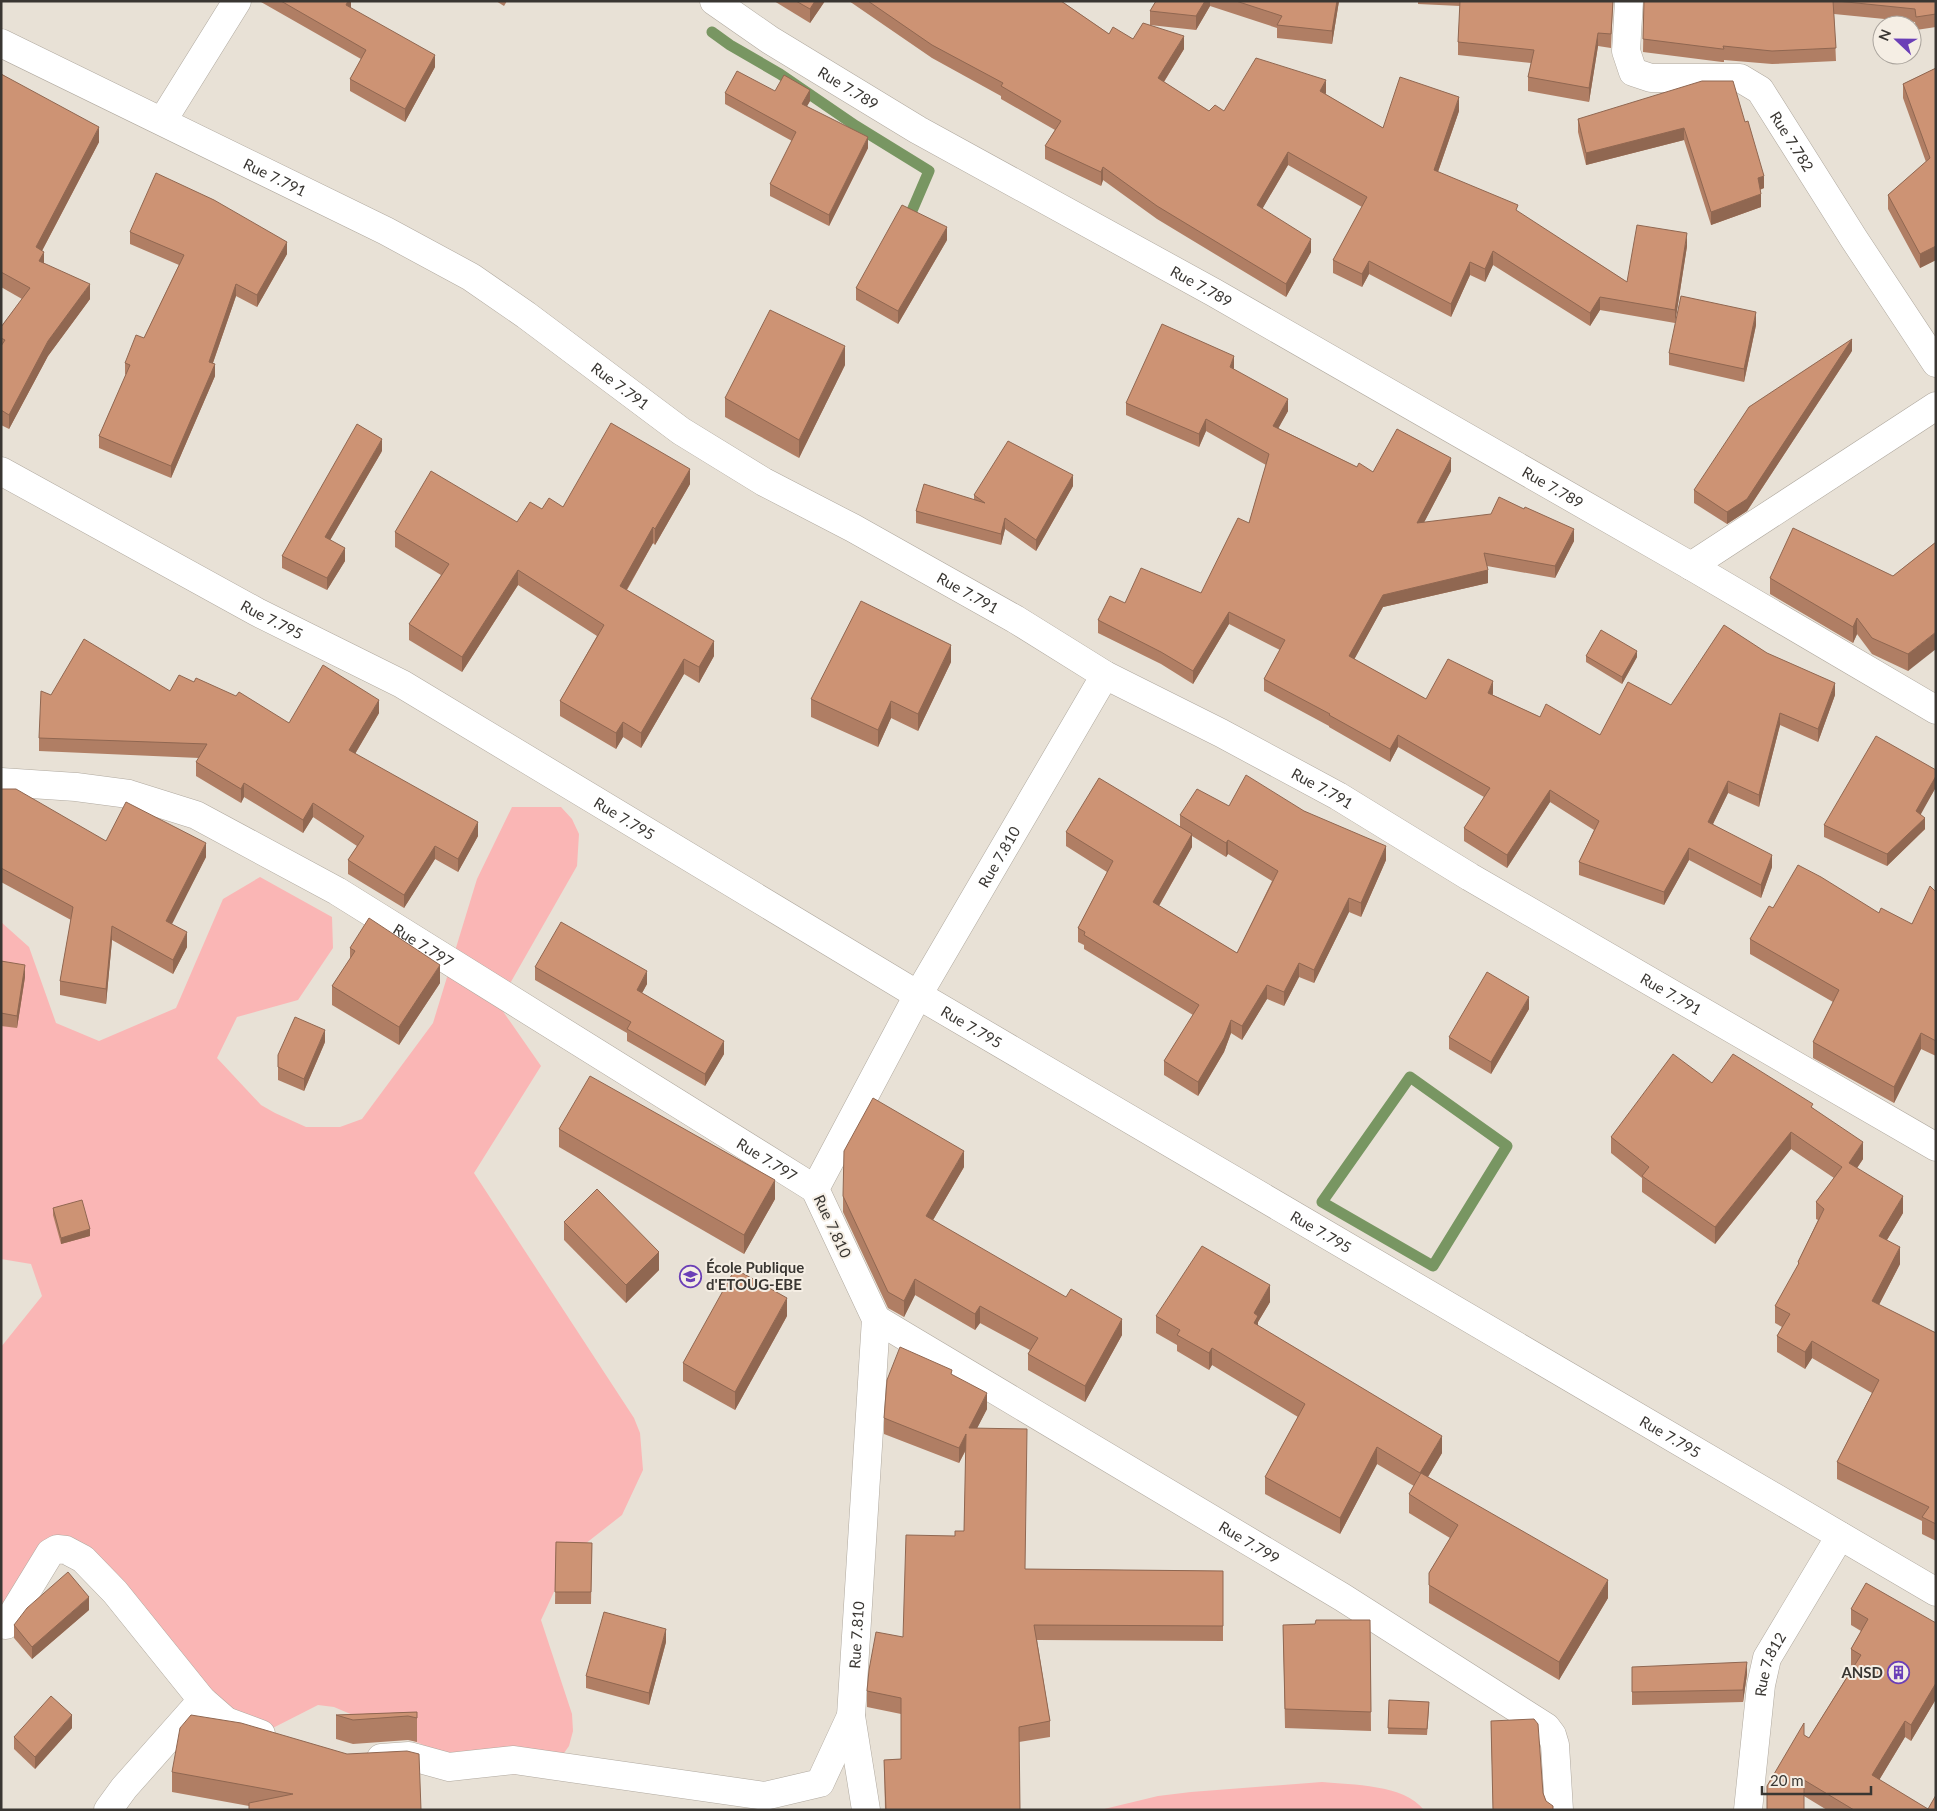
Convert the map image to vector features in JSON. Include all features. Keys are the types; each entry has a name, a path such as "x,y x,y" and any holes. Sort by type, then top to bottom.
{"street":[{"path":"163,120 237,1"},
{"name":"Rue 7.789","path":"714,1 770,40 918,130 1213,292 1691,566 1936,710"},
{"name":"Rue 7.782","path":"1629,1 1626,51 1633,72 1652,78 1740,78 1760,90 1854,239 1936,363"},
{"name":"Rue 7.791","path":"1,43 163,120 386,231 471,277 681,431 764,482 853,528 1015,619 1105,674 1221,732 1338,796 1470,877 1936,1146"},
{"path":"1691,566 1936,406"},
{"name":"Rue 7.795","path":"1,471 258,612 402,684 918,995 1936,1592"},
{"name":"Rue 7.810","path":"361,1759 410,1756 449,1766 514,1760 765,1796 820,1783 851,1716 876,1318 815,1189 918,995 1105,674"},
{"name":"Rue 7.797","path":"1,782 76,787 129,794 196,815 337,891 815,1189"},
{"name":"Rue 7.799","path":"876,1318 1334,1592 1546,1727 1552,1735 1555,1745 1559,1810"},
{"name":"Rue 7.812","path":"1748,1810 1762,1685 1767,1658 1840,1536"},
{"path":"6,1625 50,1554 57,1550 66,1550 83,1559 114,1592 202,1700 226,1721 248,1730 286,1741"},
{"path":"108,1810 124,1788 202,1700"},
{"path":"851,1716 866,1810"}],"shaded area":[{"path":"512,807 561,807 572,819 579,834 577,866 504,994 502,1010 541,1066 474,1173 634,1418 640,1433 643,1470 622,1515 571,1555 541,1620 572,1714 573,1731 569,1746 559,1760 530,1775 497,1774 482,1770 334,1707 318,1705 261,1734 245,1732 107,1569 48,1542 1,1605 1,1347 42,1296 31,1264 1,1259 1,922 29,947 56,1023 99,1041 176,1008 223,899 260,877 332,917 333,948 298,1000 237,1017 217,1058 261,1105 275,1113 306,1127 340,1127 362,1119 433,1023 477,879"},
{"path":"1322,1782 1377,1787 1404,1795 1415,1801 1424,1810 1100,1810 1158,1796"}],"building":[{"path":"281,1 348,1 346,5 435,55 405,109 350,79 366,50"},
{"path":"796,1 815,1 810,9"},
{"path":"868,1 1061,1 1109,34 1113,27 1133,39 1143,23 1184,36 1158,78 1209,111 1215,105 1224,111 1256,58 1326,80 1320,91 1383,128 1400,77 1459,97 1434,170 1518,205 1516,210 1627,282 1637,225 1687,233 1675,310 1600,297 1590,313 1493,251 1485,269 1470,262 1451,304 1369,261 1362,274 1333,260 1367,197 1288,152 1257,205 1311,239 1286,284 1157,206 1103,167 1101,172 1045,146 1061,121 1001,86 1003,83 932,45"},
{"path":"1156,1 1205,1 1196,16 1150,11"},
{"path":"1236,1 1337,1 1332,31 1277,25 1282,16"},
{"path":"1460,1 1613,1 1611,34 1598,33 1589,88 1528,77 1534,50 1458,42"},
{"path":"1644,1 1833,1 1836,48 1772,51 1723,46 1724,49 1722,49 1643,39"},
{"path":"1837,1 1936,1 1936,14 1916,15 1915,9"},
{"path":"1936,68 1936,246 1920,254 1888,195 1930,158 1903,84"},
{"path":"737,71 775,91 784,75 810,90 802,104 868,137 829,215 770,184 796,132 725,93"},
{"path":"1,74 99,127 36,247 44,252 39,261 90,284 48,341 9,415 1,410 1,346 5,340 1,338 1,327 30,288 1,272"},
{"path":"1702,81 1733,81 1745,122 1748,121 1764,176 1758,178 1761,194 1711,212 1684,128 1586,153 1578,119"},
{"path":"156,173 214,200 287,242 257,295 236,284 209,362 215,364 171,466 99,436 130,365 125,363 136,335 144,338 184,255 130,232"},
{"path":"902,205 947,227 898,311 856,288"},
{"path":"1681,296 1756,312 1744,369 1669,353"},
{"path":"770,310 845,346 799,440 725,398"},
{"path":"1162,324 1234,356 1230,367 1288,399 1273,426 1357,467 1359,463 1373,472 1397,429 1451,458 1417,523 1491,514 1499,497 1574,529 1555,566 1484,553 1488,570 1383,595 1349,656 1426,699 1448,659 1493,681 1488,693 1540,717 1546,704 1600,735 1628,682 1671,705 1724,625 1767,653 1835,683 1818,729 1780,713 1759,795 1728,781 1708,822 1772,855 1761,885 1689,848 1664,892 1579,862 1599,821 1550,790 1507,855 1464,828 1490,788 1398,735 1390,749 1264,679 1285,640 1229,612 1193,671 1161,652 1098,620 1110,596 1125,603 1141,568 1201,593 1238,518 1249,523 1269,454 1206,419 1199,434 1126,403"},
{"path":"1852,339 1747,499 1727,512 1694,490 1749,407"},
{"path":"611,423 690,469 655,529 653,527 620,586 714,641 699,667 684,659 641,733 623,722 616,733 560,701 604,625 518,570 462,657 409,624 449,564 395,532 431,471 517,522 530,502 542,509 549,498 563,507"},
{"path":"357,424 382,439 325,537 345,548 327,578 282,556"},
{"path":"1008,441 1073,475 1036,540 1005,518 1001,534 916,511 924,484 985,503 974,495"},
{"path":"1793,528 1893,576 1936,542 1936,632 1908,654 1872,638 1857,618 1853,627 1770,578"},
{"path":"861,601 951,645 918,714 891,701 878,730 811,699"},
{"path":"1601,630 1637,651 1622,677 1586,656"},
{"path":"84,639 170,691 179,675 194,682 196,678 236,696 239,692 289,723 323,665 379,700 349,750 478,822 458,859 435,846 404,895 348,860 364,836 313,803 303,820 244,783 241,789 196,762 207,744 39,738 41,691 51,695"},
{"path":"1876,736 1936,770 1936,776 1916,811 1925,818 1887,854 1824,825"},
{"path":"1246,775 1304,811 1386,846 1361,903 1349,898 1314,970 1299,963 1284,992 1267,985 1242,1026 1231,1020 1224,1038 1198,1082 1164,1061 1199,1005 1084,935 1085,932 1078,928 1113,861 1066,832 1099,778 1192,834 1153,902 1237,953 1278,871 1228,840 1226,843 1180,815 1197,789 1229,806"},
{"path":"1,789 16,789 106,841 126,802 206,843 166,921 187,932 173,960 112,926 106,989 60,981 73,907 1,868"},
{"path":"1798,865 1879,913 1881,908 1912,924 1930,886 1936,892 1936,1041 1921,1033 1894,1087 1813,1042 1839,990 1750,939 1769,906 1773,908"},
{"path":"369,918 440,965 399,1027 332,986 355,951 350,948"},
{"path":"561,922 647,971 637,990 724,1041 705,1074 627,1029 631,1022 535,967"},
{"path":"1,961 25,965 17,1016 1,1013"},
{"path":"1487,972 1529,997 1491,1062 1449,1037"},
{"path":"295,1017 325,1030 304,1079 278,1067 278,1055"},
{"path":"1673,1054 1712,1083 1733,1054 1813,1104 1811,1107 1863,1142 1849,1163 1903,1196 1879,1236 1900,1247 1872,1301 1936,1333 1936,1524 1922,1517 1929,1507 1837,1462 1879,1380 1812,1341 1805,1352 1777,1336 1790,1314 1775,1306 1799,1263 1824,1209 1816,1202 1842,1167 1791,1132 1715,1227 1642,1176 1649,1167 1611,1137"},
{"path":"590,1076 775,1180 744,1235 559,1129"},
{"path":"873,1098 964,1151 926,1216 1066,1297 1071,1289 1122,1319 1085,1386 1028,1354 1038,1338 980,1306 975,1314 915,1279 904,1301 888,1292 843,1196 844,1151"},
{"path":"597,1189 659,1252 626,1285 564,1222"},
{"path":"82,1200 90,1229 61,1238 53,1208"},
{"path":"1202,1246 1270,1285 1254,1313 1258,1316 1254,1323 1442,1436 1420,1473 1377,1447 1340,1518 1265,1477 1305,1404 1212,1348 1209,1353 1177,1335 1180,1330 1156,1316"},
{"path":"735,1269 787,1298 735,1392 683,1363"},
{"path":"900,1347 952,1370 951,1374 987,1393 969,1428 1027,1429 1025,1569 1223,1571 1223,1626 1034,1625 1050,1721 1019,1727 1020,1810 886,1810 884,1760 901,1759 901,1698 867,1691 876,1632 903,1637 906,1535 955,1536 955,1531 964,1531 966,1434 959,1448 884,1418 887,1380"},
{"path":"1421,1473 1608,1580 1559,1662 1429,1585 1429,1573 1458,1525 1409,1494"},
{"path":"556,1542 592,1543 591,1592 555,1592"},
{"path":"68,1572 89,1597 32,1647 14,1625 27,1608"},
{"path":"1866,1583 1936,1623 1936,1683 1911,1725 1905,1721 1872,1775 1928,1809 1936,1795 1936,1810 1854,1810 1804,1780 1804,1810 1767,1810 1767,1786 1804,1723 1804,1735 1809,1738 1861,1655 1851,1649 1868,1619 1851,1609"},
{"path":"604,1612 666,1629 649,1693 586,1676"},
{"path":"1316,1620 1370,1620 1371,1712 1285,1709 1283,1625 1315,1624"},
{"path":"1747,1662 1743,1690 1632,1692 1632,1667"},
{"path":"51,1696 72,1715 35,1757 14,1737"},
{"path":"1389,1700 1429,1702 1427,1729 1388,1728"},
{"path":"417,1712 417,1718 408,1716 353,1720 336,1715"},
{"path":"191,1715 241,1723 347,1754 407,1751 419,1754 421,1810 249,1810 249,1803 293,1794 172,1772 180,1728"},
{"path":"1534,1719 1538,1724 1543,1793 1546,1801 1553,1806 1553,1810 1493,1810 1491,1721"}],"waterway":[{"path":"712,32 929,171 908,220"},
{"path":"1410,1077 1507,1146 1433,1266 1322,1202 1410,1077"}],"place":[{"name":"École Publique d'ETOUG-EBE","path":"690,1276"},
{"name":"ANSD","path":"1899,1672"}]}
